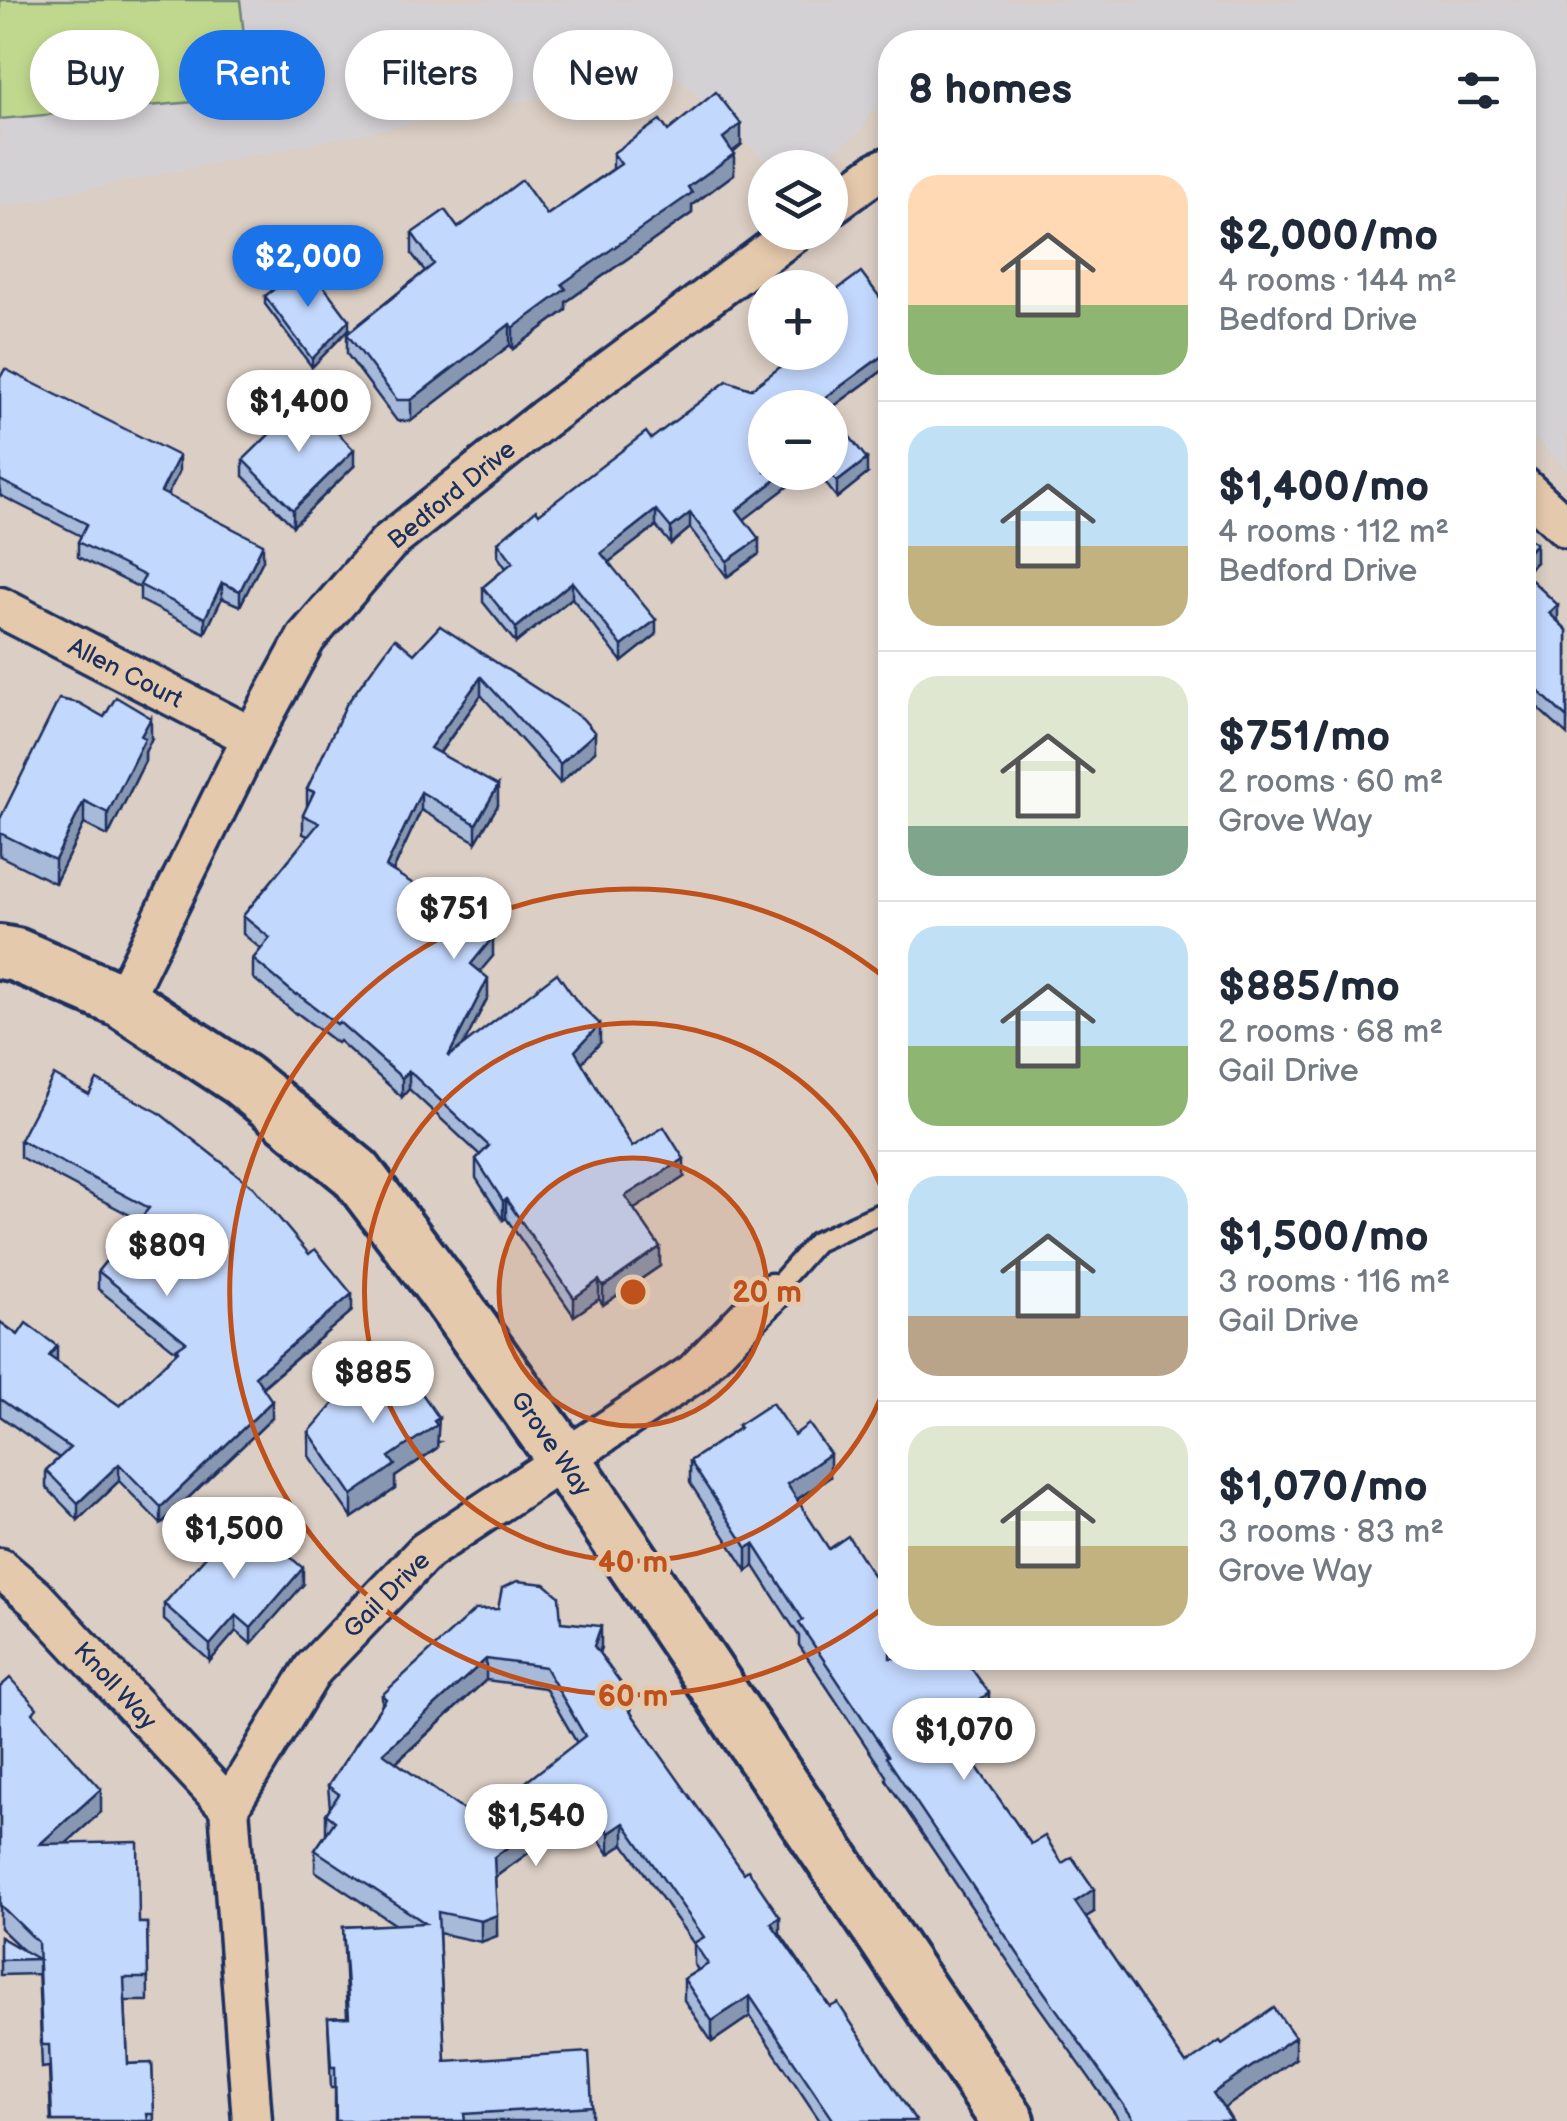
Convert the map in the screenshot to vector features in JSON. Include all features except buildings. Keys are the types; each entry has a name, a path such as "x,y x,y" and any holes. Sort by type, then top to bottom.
{"main road":[{"name":"Grove Way","path":"0,952 16,955 122,1001 242,1080 356,1174 451,1299 564,1459 1008,2121"}],"street":[{"path":"848,193 878,171"},
{"name":"Bedford Drive","path":"122,1001 252,737 306,638 388,543 544,419 770,250"},
{"path":"1536,499 1567,528"},
{"name":"Allen Court","path":"0,607 252,737"},
{"name":"Gail Drive","path":"229,1806 313,1669 426,1551 694,1373 771,1294"},
{"name":"Knoll Way","path":"0,1568 35,1598 229,1806"},
{"path":"229,1806 252,2121"}],"lane":[{"name":"Gail Drive","path":"771,1294 816,1242 878,1215"}],"shaded area":[{"path":"0,0 1567,0 1567,469 1536,439 1536,30 878,30 878,110 871,111 861,131 836,150 754,150 673,74 673,30 533,30 533,99 513,103 513,30 345,30 345,120 429,120 0,207"}],"green space":[{"path":"0,0 240,0 243,30 179,30 179,103 159,105 159,30 30,30 30,116 0,119"}]}
